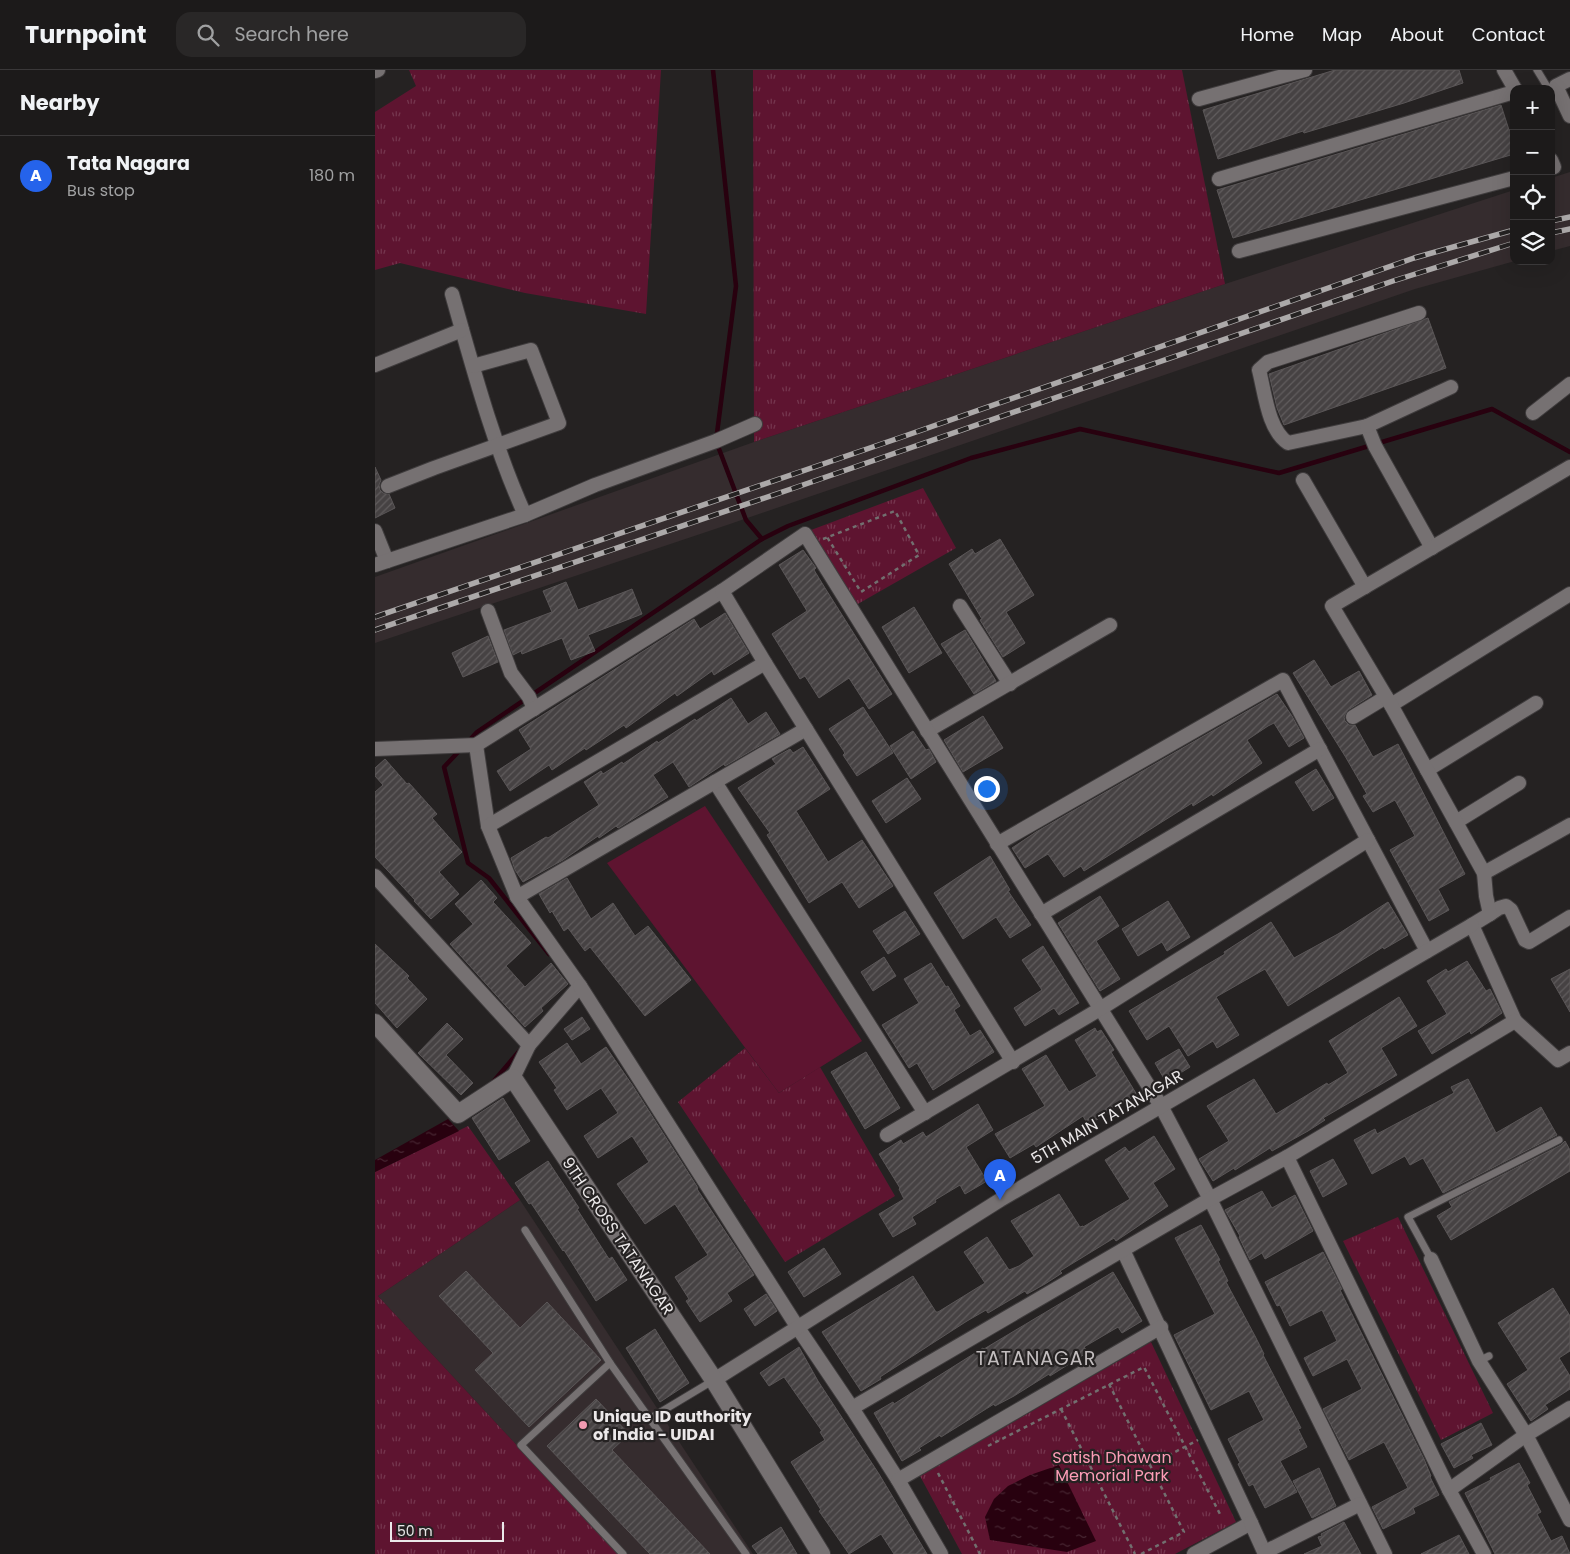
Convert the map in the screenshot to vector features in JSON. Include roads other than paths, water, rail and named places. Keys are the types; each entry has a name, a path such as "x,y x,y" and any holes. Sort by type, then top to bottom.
{"street":[{"path":"1199,100 1305,70"},
{"path":"1504,70 1512,85"},
{"path":"1555,85 1570,79"},
{"path":"1219,179 1510,91"},
{"path":"1555,96 1570,116"},
{"path":"1239,251 1510,179"},
{"path":"452,294 497,445 525,515"},
{"path":"1419,312 1268,362 1259,370 1274,427 1280,438 1288,444 1367,426 1451,387"},
{"path":"375,365 462,330"},
{"path":"389,486 558,424 559,421 531,350 473,366"},
{"path":"1533,413 1570,384"},
{"path":"375,531 381,563 525,515 595,485 716,441 755,424"},
{"path":"1367,426 1374,444 1432,548"},
{"path":"1570,467 1332,606 1388,701 1484,873 1490,914 1506,906 1511,910 1525,940 1529,942 1570,917"},
{"path":"1303,480 1365,587"},
{"path":"375,749 475,745 723,591 805,534 1161,1106 1210,1199 1385,1554"},
{"path":"723,591 806,730 1013,1062"},
{"path":"1353,717 1388,701 1570,594"},
{"path":"960,606 1009,684"},
{"path":"488,611 511,673 529,697 535,709"},
{"path":"927,731 1109,625"},
{"path":"488,826 765,662"},
{"path":"997,844 1283,680 1427,951"},
{"path":"1427,770 1536,703"},
{"path":"517,897 806,730"},
{"path":"475,745 488,826 517,897 580,986 798,1328 898,1480 941,1554"},
{"path":"1041,914 1320,749"},
{"path":"715,782 925,1113"},
{"path":"1456,822 1519,783"},
{"path":"1484,873 1570,826"},
{"path":"887,1135 1100,1009 1368,840"},
{"path":"375,876 529,1045"},
{"name":"5TH MAIN TATANAGAR","path":"715,1380 1000,1200 1490,914"},
{"path":"1472,925 1515,1021 1558,1060 1570,1053"},
{"path":"375,1023 458,1114 513,1078 529,1045 580,986"},
{"path":"852,1408 1210,1199 1287,1157 1515,1021"},
{"name":"9TH CROSS TATANAGAR","path":"513,1078 715,1380 821,1554"},
{"path":"1287,1157 1449,1490 1484,1554"},
{"path":"1123,1250 1161,1327 1265,1553 1360,1504"},
{"path":"1431,1259 1570,1520"},
{"path":"898,1480 1161,1327"},
{"path":"1449,1490 1526,1435 1570,1408"},
{"path":"1193,1554 1251,1523"}],"lane":[{"path":"1537,70 1547,85"},
{"path":"1431,1259 1408,1217 1559,1140"},
{"path":"525,1230 610,1363 746,1554"},
{"path":"610,1363 521,1445 623,1554"},
{"path":"649,1418 715,1380"}],"water":[{"path":"448,1119 459,1131 375,1172 375,1160"},
{"path":"1059,1465 1096,1541 1067,1552 990,1540 985,1517 994,1499 1008,1486 1030,1475"}],"waterway":[{"path":"713,70 736,286 716,441 746,520 762,539"},
{"path":"467,743 477,732 762,539 788,526 971,458 1080,429 1279,473 1492,409 1570,452"},
{"path":"462,748 444,767 468,863 489,878 549,954"},
{"path":"493,1082 521,1049"}],"railway":[{"path":"1555,220 1570,217"},
{"path":"1555,232 1570,229"},
{"path":"375,617 899,438 1414,258 1510,231"},
{"path":"375,630 797,487 1393,281 1510,244"}],"place":[{"name":"Tata Nagara","path":"1000,1200"},
{"name":"Unique ID authority of India - UIDAI","path":"583,1425"}],"district":[{"name":"TATANAGAR","path":"1036,1358"}],"park label":[{"name":"Satish Dhawan Memorial Park","path":"1112,1466"}]}
